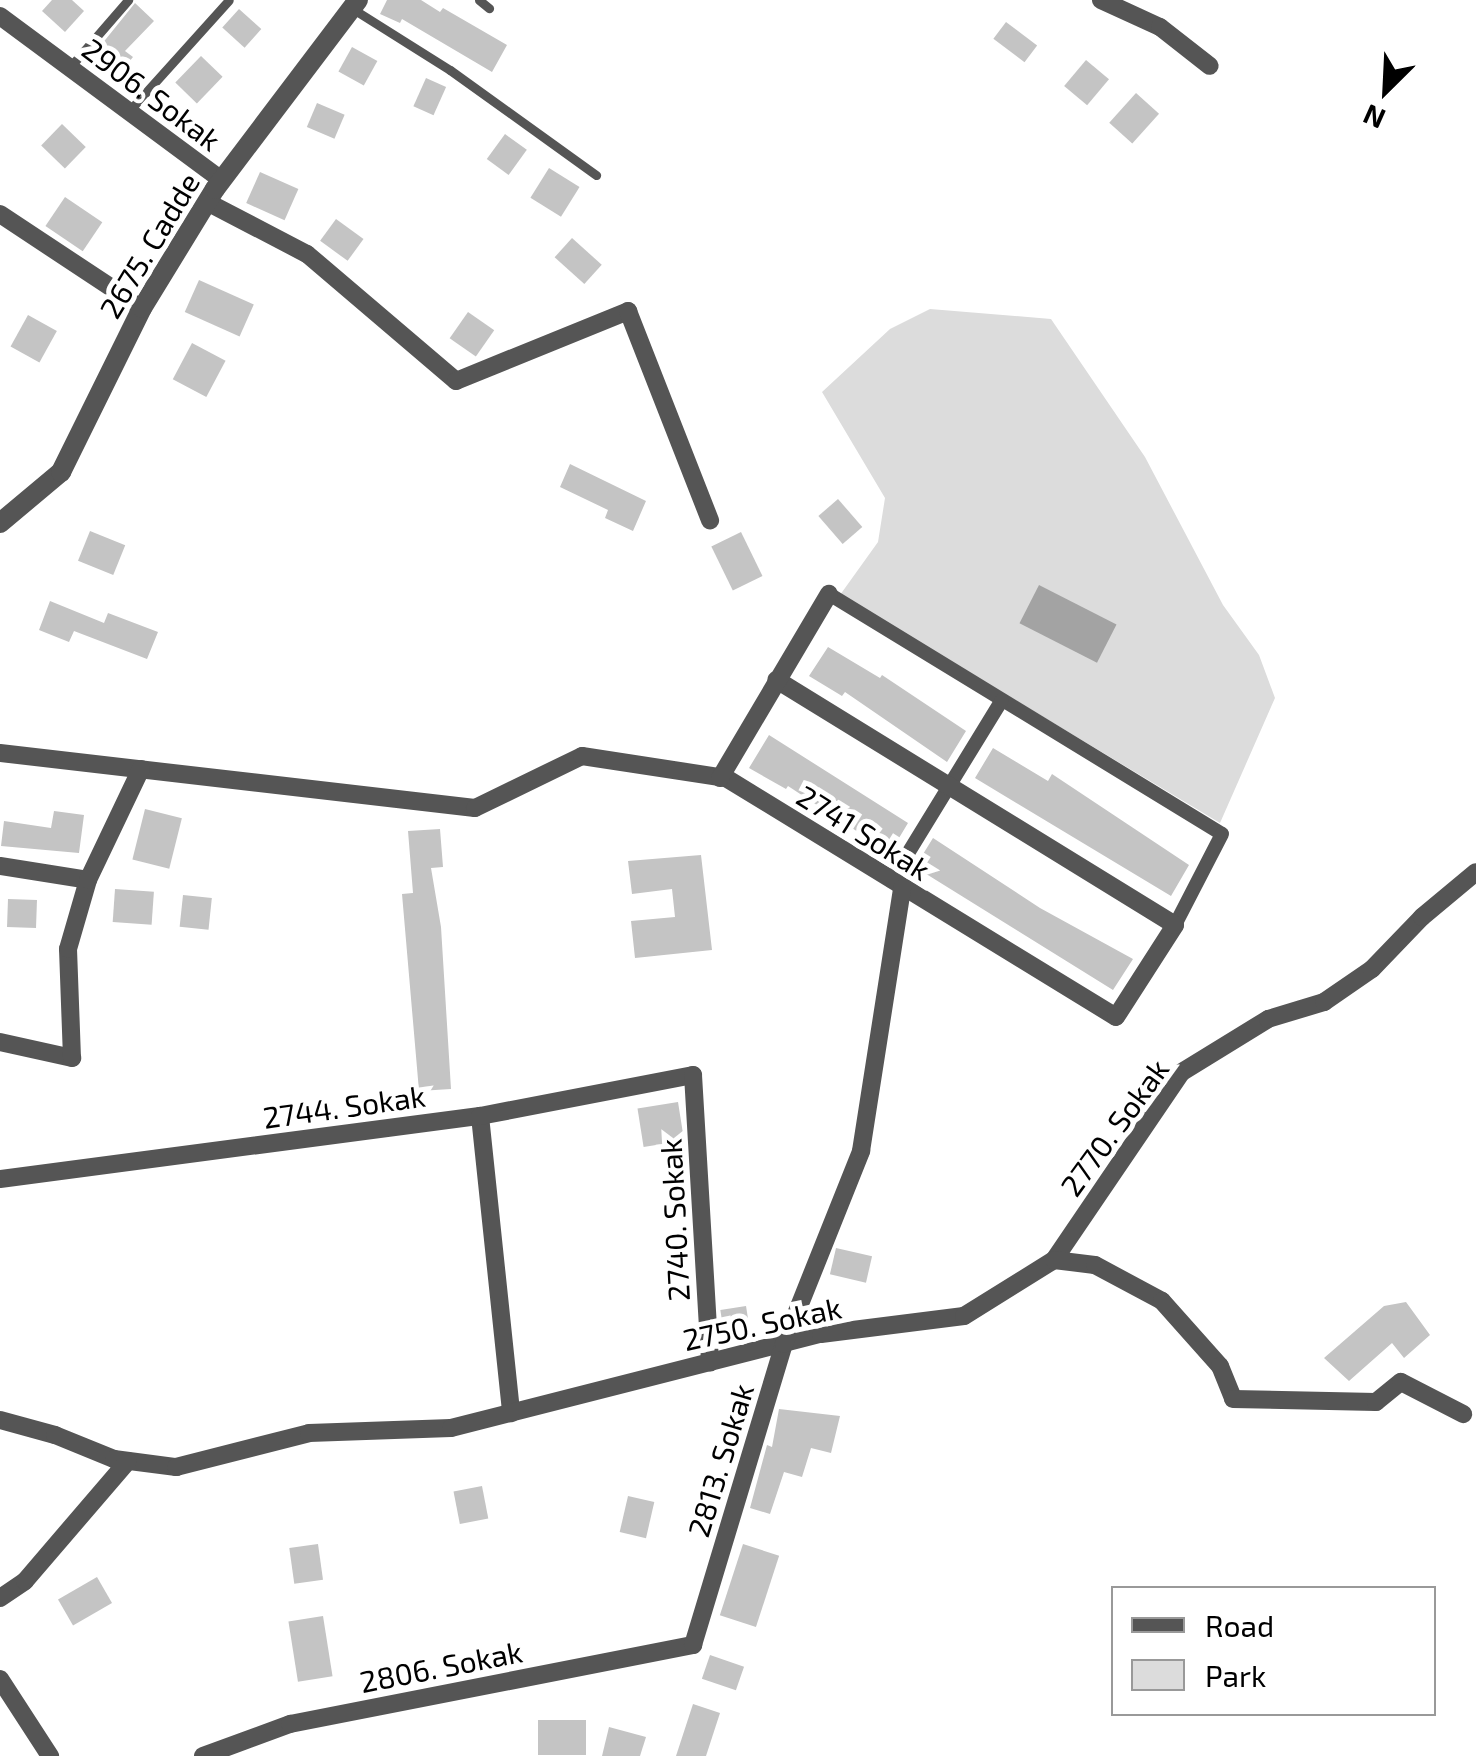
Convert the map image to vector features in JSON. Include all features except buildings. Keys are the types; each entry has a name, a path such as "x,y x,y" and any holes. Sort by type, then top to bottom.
{"street":[{"path":"1101,0 1160,28 1210,66"},
{"name":"2675. Cadde","path":"0,523 61,472 142,308 208,202 355,5"},
{"name":"2906. Sokak","path":"5,20 222,180"},
{"path":"0,40 5,20"},
{"path":"208,202 307,254 456,380 628,311 710,520"},
{"path":"0,214 142,308"},
{"path":"720,778 776,680 828,594 1222,834 1174,925 776,680"},
{"path":"897,884 1002,700"},
{"name":"2741 Sokak","path":"0,753 476,808 582,756 720,778 1116,1017 1174,925"},
{"path":"0,1042 72,1058 68,949 88,880 141,769"},
{"path":"0,866 88,880"},
{"name":"2770. Sokak","path":"1054,1260 1182,1072 1268,1018 1324,1002 1372,970 1422,917 1476,872"},
{"name":"2813. Sokak","path":"693,1645 784,1344 861,1152 897,884"},
{"name":"2744. Sokak","path":"0,1180 480,1116 694,1075"},
{"name":"2740. Sokak","path":"694,1075 710,1362"},
{"path":"480,1116 511,1413"},
{"path":"1054,1260 1094,1265 1162,1300 1220,1366 1234,1398 1376,1402 1401,1382 1464,1414"},
{"name":"2750. Sokak","path":"0,1420 128,1462 176,1467 309,1433 451,1428 821,1334 964,1316 1054,1260"},
{"path":"0,1598 26,1581 128,1462"},
{"name":"2806. Sokak","path":"203,1756 290,1724 693,1645"},
{"path":"0,1679 50,1756"}],"lane":[{"path":"70,67 128,0"},
{"path":"129,111 228,0"},
{"path":"478,0 489,8"},
{"path":"355,5 596,175"}],"green space":[{"path":"930,309 1051,319 1145,457 1223,605 1259,655 1275,698 1220,823 840,595 878,542 885,498 822,392 890,329"}],"shaded area":[{"path":"1039,585 1117,624 1097,663 1019,623"}]}
